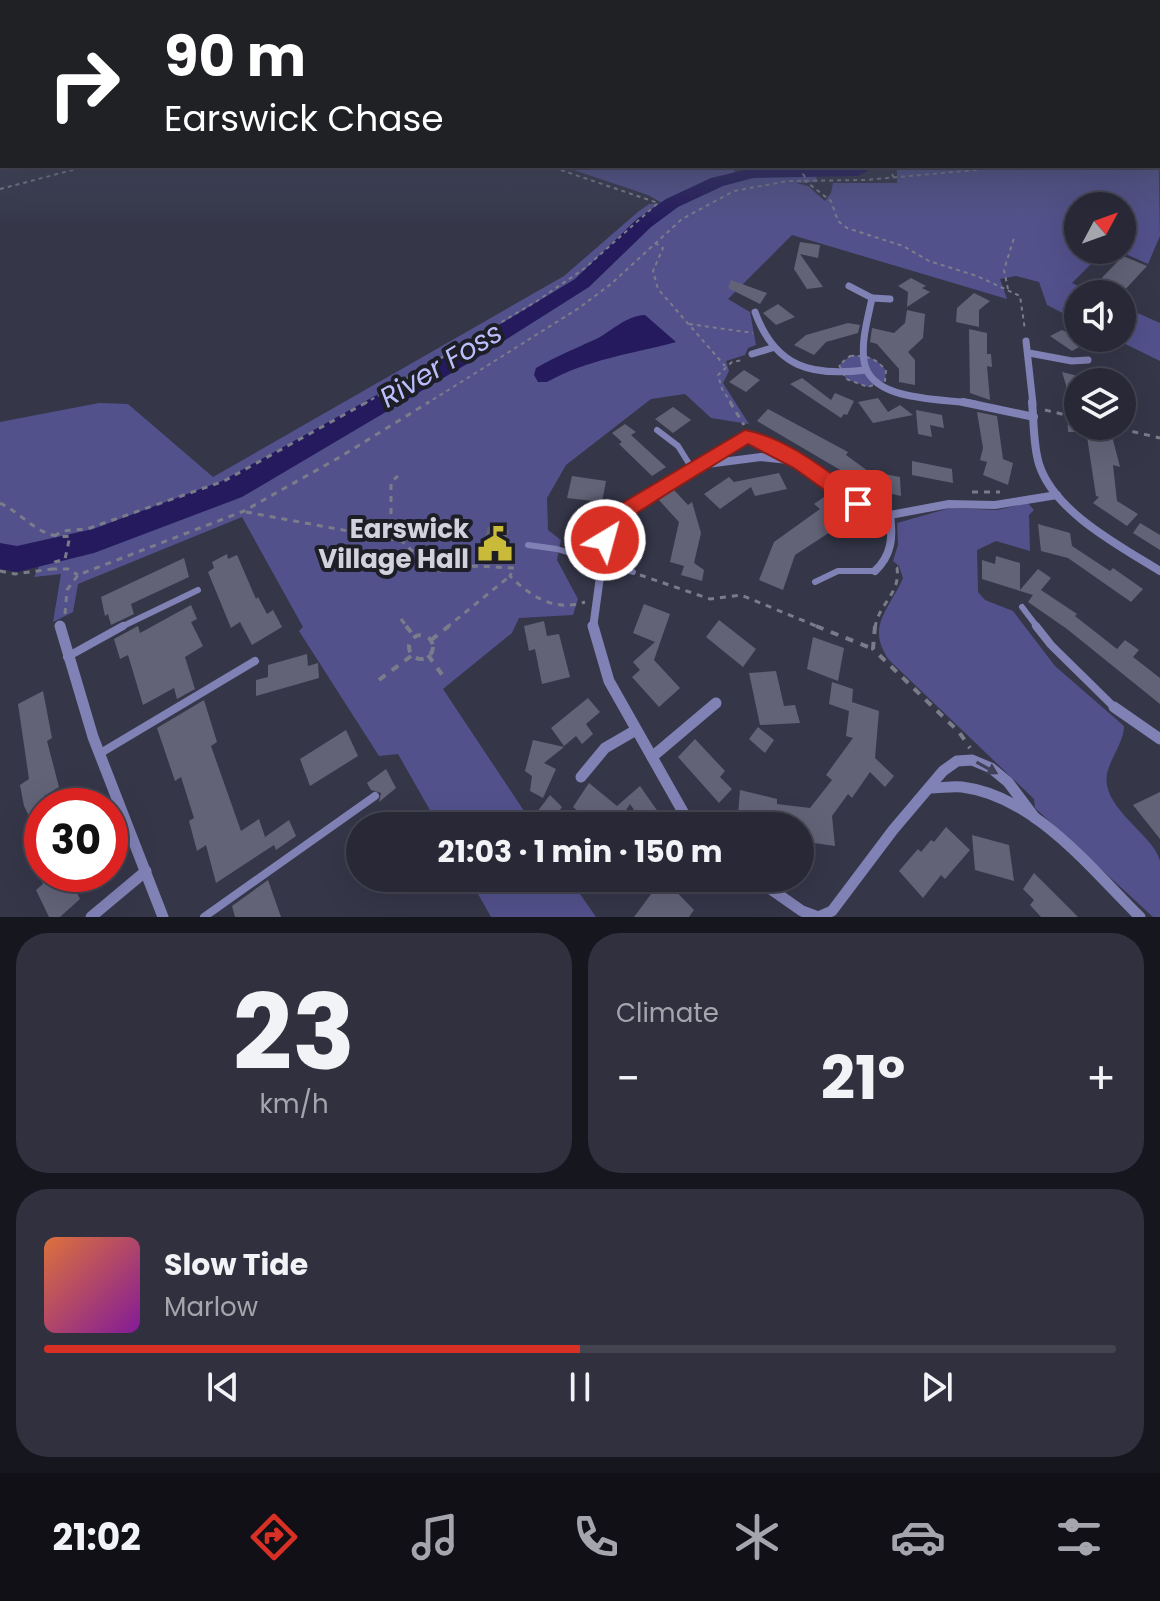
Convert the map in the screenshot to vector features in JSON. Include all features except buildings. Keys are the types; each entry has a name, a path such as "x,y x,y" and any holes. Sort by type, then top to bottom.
{"street":[{"path":"849,286 872,298 890,299"},
{"path":"872,298 864,356 866,370 882,384 914,397 1034,412"},
{"path":"755,312 761,334 772,348 809,369 828,373 866,370"},
{"path":"1026,341 1039,464 1057,495 1088,523 1160,571"},
{"path":"752,354 772,348"},
{"path":"1029,353 1072,361 1088,360"},
{"path":"683,812 609,681 597,651 593,628 600,562 605,540 625,510 745,436 756,438 800,463 858,504 890,515 949,504 995,505 1057,495"},
{"path":"696,468 761,457 800,463"},
{"path":"875,571 887,561 893,541 890,515"},
{"path":"60,626 99,754 163,917"},
{"path":"652,757 716,703"},
{"path":"1114,707 1160,739"},
{"path":"581,777 605,748 636,730"},
{"path":"776,892 811,916 832,911 893,830 943,771 957,761 972,760 991,768 1008,782 1035,818 1140,917"},
{"path":"931,788 946,786 979,791 1009,802 1035,818"},
{"path":"91,917 146,871"}],"lane":[{"path":"657,430 678,446 696,468"},
{"path":"528,545 633,572"},
{"path":"815,582 833,570 875,571"},
{"path":"67,657 131,621 198,590"},
{"path":"1022,607 1051,645 1114,707"},
{"path":"99,754 255,661"},
{"path":"204,917 375,796"}],"path":[{"path":"0,189 80,168"},
{"path":"56,538 63,531 87,529 224,481 316,432 549,293 585,268 658,203 555,168"},
{"path":"804,168 806,180 831,201 838,221 847,228 903,246 942,266 1020,296 1026,341"},
{"path":"891,168 893,177"},
{"path":"60,626 67,609 67,590 78,575 244,511 311,475 579,308 611,284 682,219 734,191 806,180 893,177 982,168"},
{"path":"1008,289 1004,270 1014,238"},
{"path":"655,243 663,248 653,271 658,289 725,366"},
{"path":"688,324 761,334"},
{"path":"732,362 718,375 718,385 743,418 745,436"},
{"path":"1034,412 1064,416"},
{"path":"1136,432 1160,438"},
{"path":"391,538 391,482 398,476"},
{"path":"0,503 23,514 32,528 56,538 70,536 65,559 55,562 52,569"},
{"path":"244,511 391,538 411,548 429,567 442,571 474,566 514,568 510,576 431,640"},
{"path":"873,649 876,620 899,581 897,568 887,561"},
{"path":"0,571 15,574 68,569 78,575"},
{"path":"633,572 710,599 741,595 873,649 959,732 970,745 972,760"},
{"path":"510,576 543,601 576,606 595,596"},
{"path":"401,619 415,637"},
{"path":"411,656 418,659 428,655 433,647 431,640 425,636 415,637"},
{"path":"411,656 409,646 415,637"},
{"path":"428,655 443,676"},
{"path":"379,680 411,656"}],"shaded area":[{"path":"568,168 734,168 735,172 664,203 578,280 358,411 225,484 79,538 22,552 0,549 0,422 99,403 128,404 213,477 564,276 639,211 649,204 662,203 648,195"},
{"path":"897,168 1159,168 1160,236 1148,264 1136,259 1136,192 1064,192 1064,264 1091,264 1075,280 1064,280 1064,314 1047,305 1039,282 1016,276 1000,279 1007,299 792,235 728,299 750,312 756,345 748,348 745,355 726,361 729,371 723,383 749,424 711,418 685,394 651,399 566,465 547,498 548,530 561,540 557,560 578,599 573,615 519,618 512,633 443,689 525,812 431,812 398,754 379,756 299,631 303,627 242,517 78,584 73,612 53,622 61,574 34,577 42,560 106,543 168,521 228,495 345,435 572,295 604,271 645,229 687,199 727,183 770,175 814,172 818,182 796,183 808,186 825,201 833,183 897,183"},
{"path":"1136,312 1160,323 1160,361 1136,349"},
{"path":"645,315 676,342 594,362 547,382 538,382 534,375 536,368 600,337 624,321"},
{"path":"850,356 866,356 875,360 886,371 885,381 868,387 846,379 839,365"},
{"path":"1028,503 1034,510 1029,515 1030,551 996,541 977,550 978,592 985,600 1013,611 1055,666 1124,726 1108,770 1107,785 1117,806 1150,844 1160,861 1160,917 1153,917 1035,808 1034,799 889,660 882,648 879,627 903,578 899,566 893,561 898,545 897,523 950,508 997,510"},
{"path":"477,892 579,892 596,917 491,917"}],"waterway":[{"name":"River Foss","path":"0,556 17,559 94,541 232,489 469,353 582,283 644,223 672,203 717,182 753,173 858,171 865,168"},
{"name":"River Foss","path":"232,489 234,494"}],"place":[{"name":"Earswick Village Hall","path":"495,544"}],"route":[{"path":"605,540 614,522 625,510 745,436 772,446 858,504"}]}
